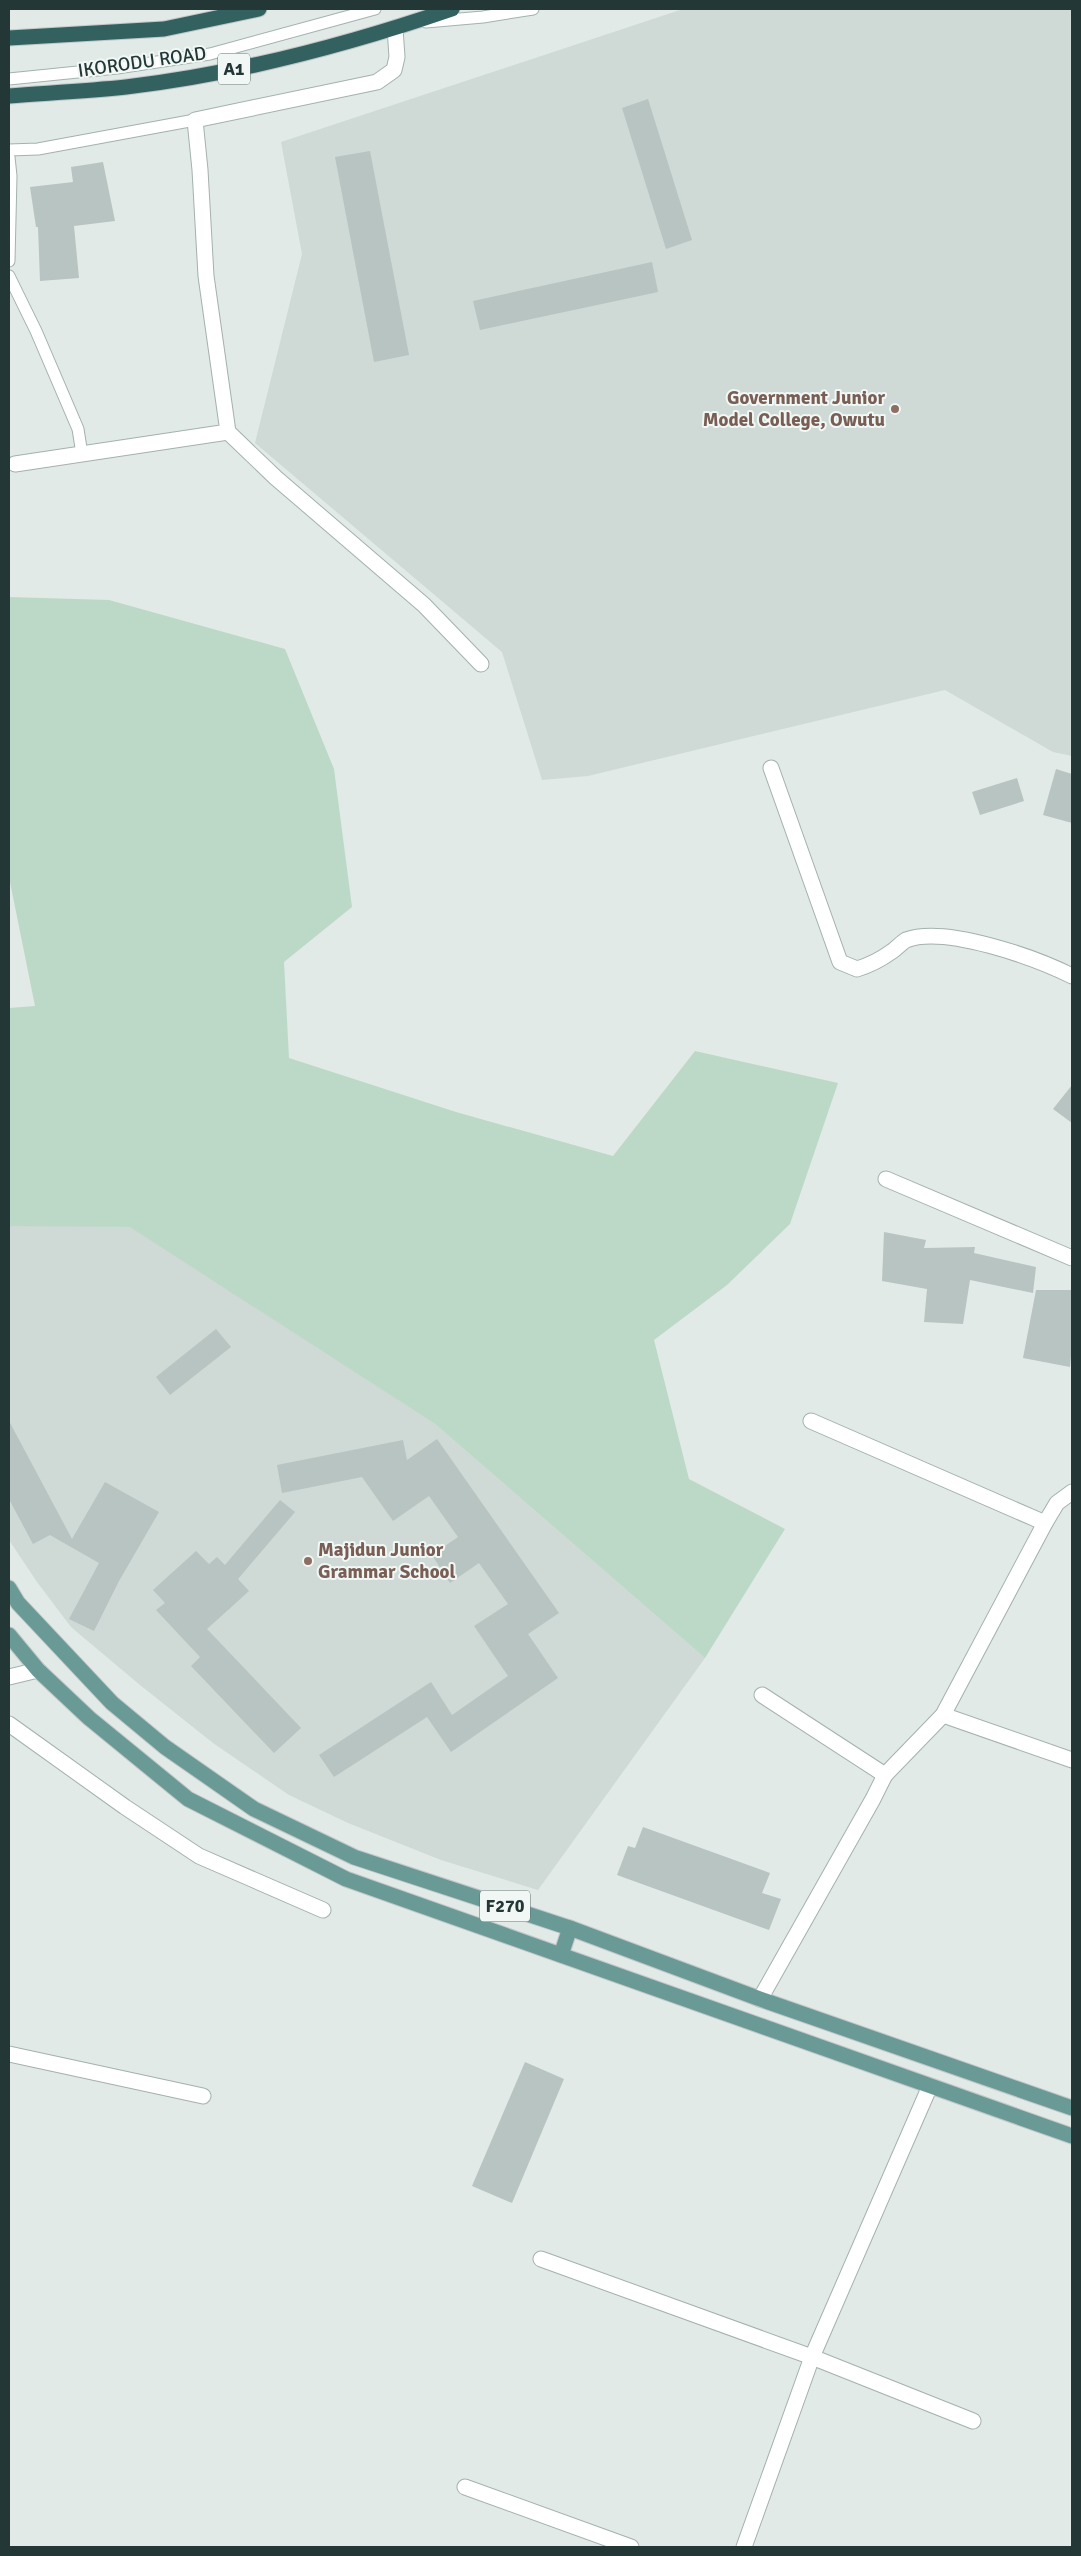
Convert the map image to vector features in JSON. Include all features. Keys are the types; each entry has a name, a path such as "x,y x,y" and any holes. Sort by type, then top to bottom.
{"highway":[{"name":"IKORODU ROAD","path":"9,38 164,29 258,9"},
{"name":"IKORODU ROAD","path":"9,96 127,87 237,69 401,26 452,9"}],"main road":[{"name":"F270","path":"9,1588 18,1603 112,1703 165,1747 254,1809 354,1857 570,1928 760,1999 1072,2108"},
{"name":"F270","path":"9,1635 38,1670 89,1718 188,1799 346,1879 1072,2136"},
{"path":"561,1955 570,1928"}],"street":[{"path":"401,26 394,70 377,82 195,120 206,276 228,432 276,478 424,605 481,664"},
{"path":"15,464 228,432"},
{"path":"771,768 840,962 857,969 872,964 905,941 927,937 994,947 1042,962 1072,976"},
{"path":"886,1179 1072,1258"},
{"path":"811,1421 1044,1523"},
{"path":"760,1999 874,1799 885,1775 943,1715 1044,1523 1057,1503 1072,1494"},
{"path":"9,1677 38,1670"},
{"path":"762,1695 885,1775"},
{"path":"943,1715 1072,1760"},
{"path":"9,1724 117,1801 199,1856 323,1910"},
{"path":"9,2054 202,2096"},
{"path":"744,2547 812,2357 930,2086"},
{"path":"541,2259 812,2357 973,2421"},
{"path":"465,2487 631,2547"}],"lane":[{"path":"201,22 221,9"},
{"path":"9,79 117,68 210,54 375,9"},
{"path":"401,26 484,17 533,9"},
{"path":"9,150 38,149 195,120"},
{"path":"9,157 11,176 9,261"},
{"path":"9,276 36,331 78,428 82,454"}],"shaded area":[{"path":"683,9 1072,9 1072,756 1053,752 945,690 588,776 542,780 502,652 255,443 302,254 281,142"},
{"name":"Majidun Junior Grammar School","path":"9,1226 130,1226 435,1424 705,1658 538,1890 441,1860 348,1823 289,1795 213,1743 71,1627 37,1582 9,1540"}],"green space":[{"path":"9,597 109,600 285,649 334,769 352,907 284,962 289,1058 456,1112 613,1156 695,1051 838,1083 790,1224 727,1285 654,1340 689,1479 785,1529 705,1658 435,1424 130,1227 9,1226 9,1008 35,1006 9,877"}],"building":[{"path":"648,99 692,240 666,249 622,108"},
{"path":"370,151 409,355 374,362 335,157"},
{"path":"103,162 115,221 74,226 79,278 40,281 38,227 36,227 30,187 73,182 71,167"},
{"path":"652,262 658,292 480,330 473,301"},
{"path":"1056,769 1072,774 1072,823 1043,815"},
{"path":"1017,778 1024,801 980,815 972,792"},
{"path":"1072,1085 1072,1123 1053,1109"},
{"path":"884,1232 926,1240 924,1248 975,1247 974,1253 1036,1267 1033,1293 970,1280 963,1324 924,1322 927,1289 882,1281"},
{"path":"1036,1290 1072,1290 1070,1367 1023,1358"},
{"path":"216,1329 231,1347 170,1395 156,1377"},
{"path":"9,1421 72,1539 105,1482 159,1512 119,1581 94,1631 69,1619 99,1563 50,1535 33,1544 9,1499"},
{"path":"437,1439 559,1613 528,1634 558,1678 451,1752 427,1717 334,1777 319,1755 431,1682 452,1715 508,1676 474,1626 508,1604 479,1563 450,1583 432,1555 458,1537 429,1496 393,1521 362,1477 282,1493 277,1465 403,1440 407,1460"},
{"path":"280,1500 295,1512 238,1579 249,1591 207,1629 301,1728 274,1753 191,1666 200,1657 156,1610 165,1603 153,1590 196,1551 209,1564 217,1557 225,1565"},
{"path":"643,1827 770,1873 762,1893 781,1899 769,1930 617,1875 628,1846 635,1848"},
{"path":"525,2062 564,2079 512,2203 472,2186"}],"place":[{"name":"Government Junior Model College, Owutu","path":"895,409"},
{"name":"Majidun Junior Grammar School","path":"308,1561"}]}
